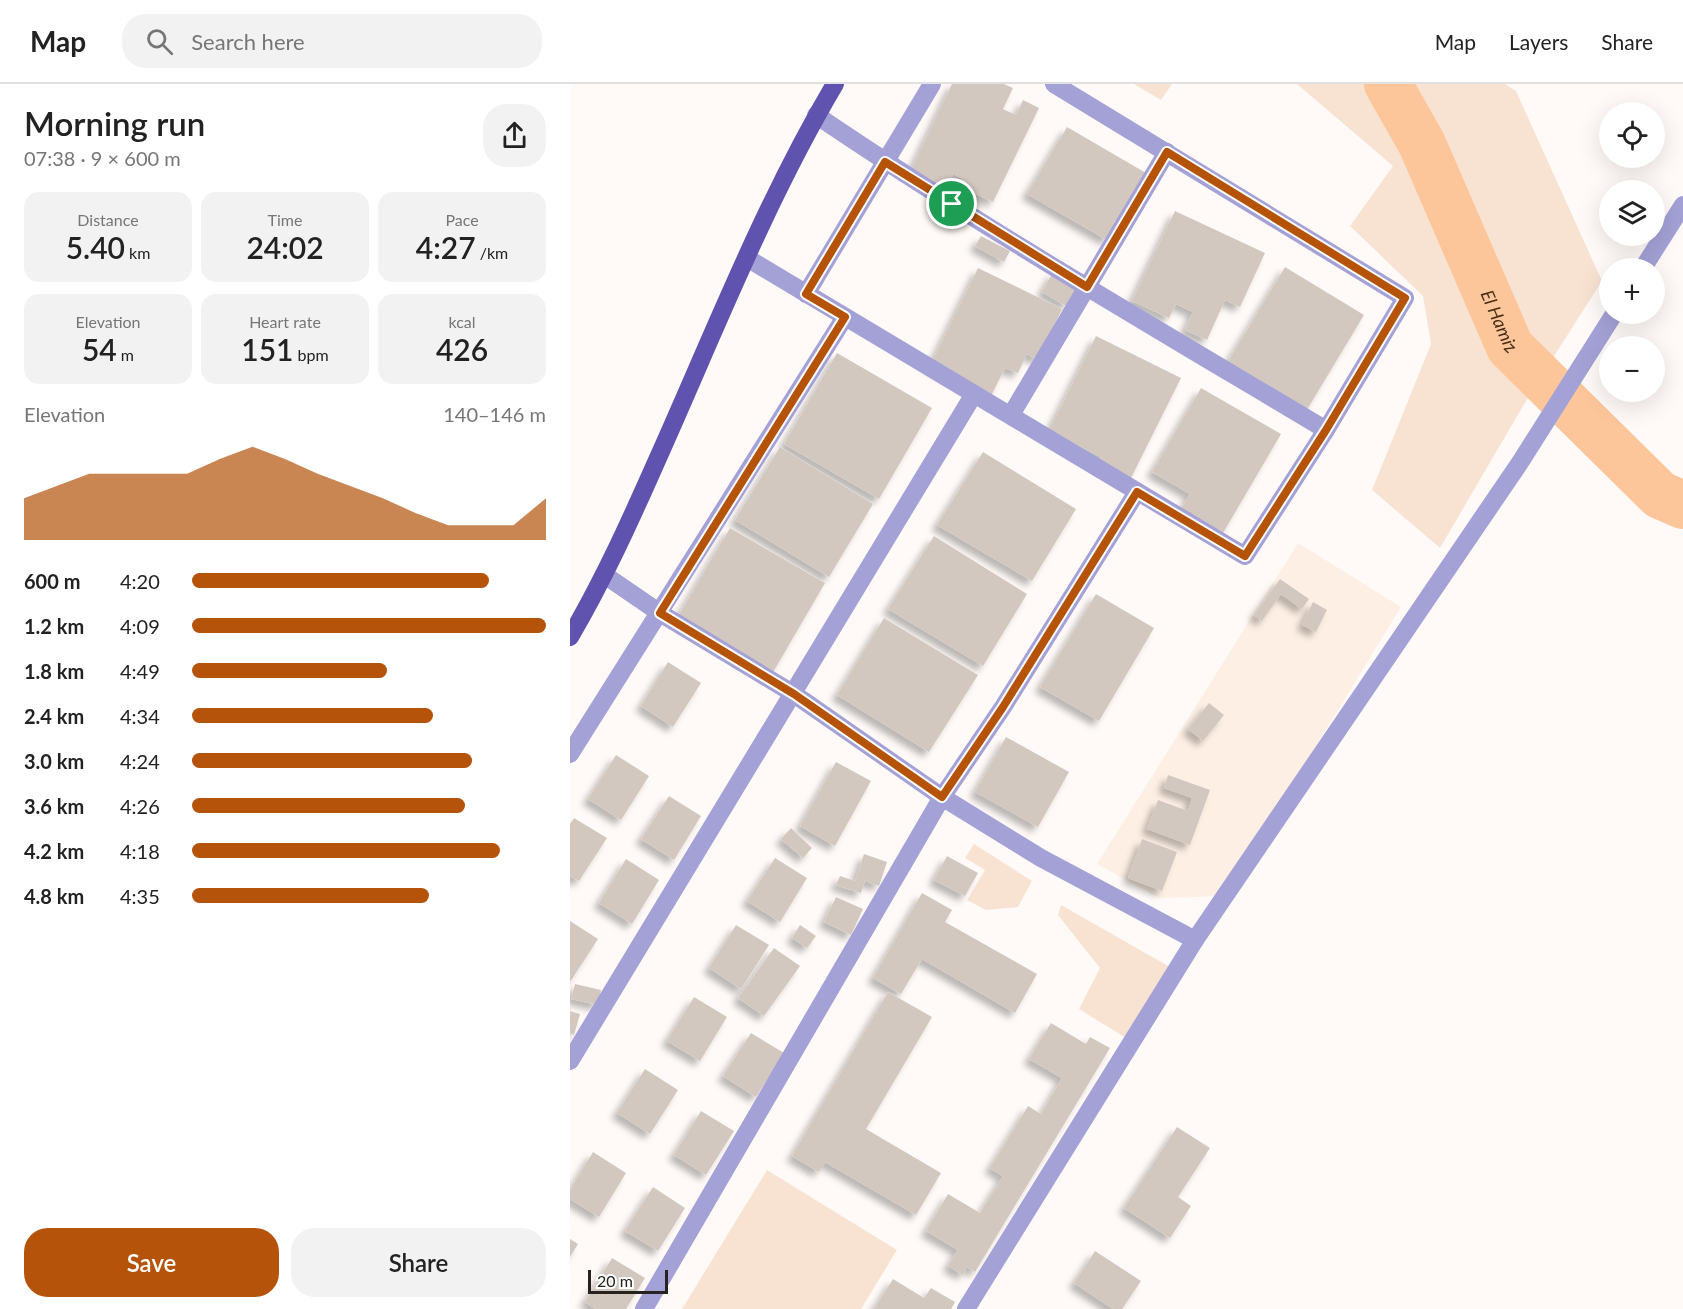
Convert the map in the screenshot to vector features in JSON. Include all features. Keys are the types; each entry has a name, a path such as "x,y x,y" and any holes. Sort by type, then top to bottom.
{"main road":[{"path":"570,637 606,576 747,258 816,115 835,84"}],"street":[{"path":"806,294 932,84"},
{"path":"747,258 1245,556 1326,430 1405,298 1054,84"},
{"path":"816,115 885,162 1087,287 1326,430"},
{"path":"1011,415 1167,152"},
{"path":"1649,258 1683,205"},
{"path":"570,754 845,317"},
{"path":"966,1309 1195,940 1521,461 1608,324"},
{"path":"570,1061 974,394"},
{"path":"644,1309 942,797 1003,707 1137,492"},
{"path":"606,576 660,613 794,694 942,797 1041,858 1195,940"}],"shaded area":[{"path":"1134,84 1172,84 1161,100"},
{"path":"1297,84 1505,84 1516,91 1599,274 1599,286 1533,389 1440,548 1372,490 1431,344 1423,296 1350,226 1393,166"},
{"path":"1298,543 1401,607 1224,896 1159,898 1097,864"},
{"path":"974,844 1032,881 1018,907 986,910 967,900 985,870 965,858"},
{"path":"1061,905 1177,971 1131,1041 1079,1009 1100,968 1058,915"},
{"path":"767,1170 897,1250 861,1309 682,1309"}],"building":[{"path":"952,84 1004,84 1013,88 1003,109 1016,115 1023,100 1039,108 993,202 961,187 964,179 953,174 946,189 910,172"},
{"path":"1067,127 1146,173 1107,240 1027,194"},
{"path":"1175,211 1265,253 1240,307 1225,300 1207,340 1185,330 1193,312 1176,304 1169,318 1132,301"},
{"path":"981,236 1010,251 1004,262 975,246"},
{"path":"1285,267 1364,315 1305,413 1226,365"},
{"path":"978,268 1062,309 1038,360 1027,354 1018,373 1005,368 991,396 930,366"},
{"path":"1053,272 1077,288 1066,306 1042,292"},
{"path":"1096,336 1181,378 1131,478 1099,462 1101,457 1049,431"},
{"path":"837,353 932,408 879,499 784,444"},
{"path":"1201,388 1281,434 1223,533 1181,509 1190,494 1152,472"},
{"path":"780,447 873,504 829,577 735,520"},
{"path":"983,452 1076,509 1032,581 937,525"},
{"path":"730,528 825,583 772,674 677,618"},
{"path":"934,536 1027,594 983,666 888,609"},
{"path":"1280,579 1309,599 1302,609 1281,594 1262,621 1254,615"},
{"path":"1096,594 1154,628 1099,721 1040,687"},
{"path":"1313,602 1327,610 1316,632 1302,625"},
{"path":"884,618 978,675 929,752 837,695"},
{"path":"668,662 701,683 673,727 641,706"},
{"path":"1209,703 1224,715 1203,741 1188,729"},
{"path":"1006,737 1069,772 1038,827 975,792"},
{"path":"616,755 649,776 621,820 588,799"},
{"path":"836,762 871,781 835,846 800,826"},
{"path":"1168,775 1210,790 1190,845 1147,829 1158,800 1188,811 1192,798 1164,788"},
{"path":"669,796 701,816 674,860 641,839"},
{"path":"574,818 607,838 579,881 570,876 570,824"},
{"path":"791,828 812,848 803,858 781,839"},
{"path":"1142,839 1177,852 1162,891 1128,878"},
{"path":"864,854 887,862 879,886 865,881 861,893 836,885 840,876 855,881"},
{"path":"947,856 978,873 965,896 934,880"},
{"path":"775,858 807,878 780,922 747,901"},
{"path":"626,859 659,880 632,924 599,903"},
{"path":"922,893 952,910 945,922 1037,974 1015,1013 922,959 901,994 873,978"},
{"path":"836,897 863,909 851,935 824,922"},
{"path":"570,921 598,939 570,982"},
{"path":"736,925 769,945 741,989 709,968"},
{"path":"800,925 816,936 807,948 792,938"},
{"path":"774,948 800,966 764,1016 738,998"},
{"path":"575,984 601,990 598,1005 571,999"},
{"path":"888,992 932,1017 866,1129 941,1173 916,1215 825,1162 819,1172 792,1156"},
{"path":"694,997 727,1017 700,1061 667,1041"},
{"path":"570,1011 580,1014 574,1035 570,1034"},
{"path":"1051,1023 1086,1044 1090,1037 1110,1048 975,1272 967,1267 963,1275 948,1266 958,1250 926,1231 948,1194 980,1213 1003,1176 990,1168 1028,1106 1041,1114 1062,1078 1029,1059"},
{"path":"751,1033 784,1053 756,1097 723,1076"},
{"path":"645,1069 678,1090 650,1134 617,1113"},
{"path":"701,1111 734,1131 706,1175 674,1155"},
{"path":"1177,1127 1210,1148 1178,1197 1191,1206 1170,1238 1124,1208"},
{"path":"593,1152 626,1173 599,1217 570,1199 570,1190"},
{"path":"653,1187 685,1208 658,1251 625,1231"},
{"path":"570,1239 578,1244 570,1257"},
{"path":"1095,1251 1141,1281 1122,1309 1113,1309 1074,1283"},
{"path":"612,1258 645,1278 626,1309 596,1309 585,1302"},
{"path":"893,1279 924,1298 931,1288 955,1302 951,1309 874,1309"}],"waterway":[{"name":"El Hamiz","path":"1388,84 1422,144 1510,347 1660,495 1683,505"}],"route":[{"path":"1167,152 1405,298 1326,430 1245,556 1137,492 1003,707 942,797 794,694 660,613 845,317 806,294 885,162 952,204 1087,287 1167,152"}]}
